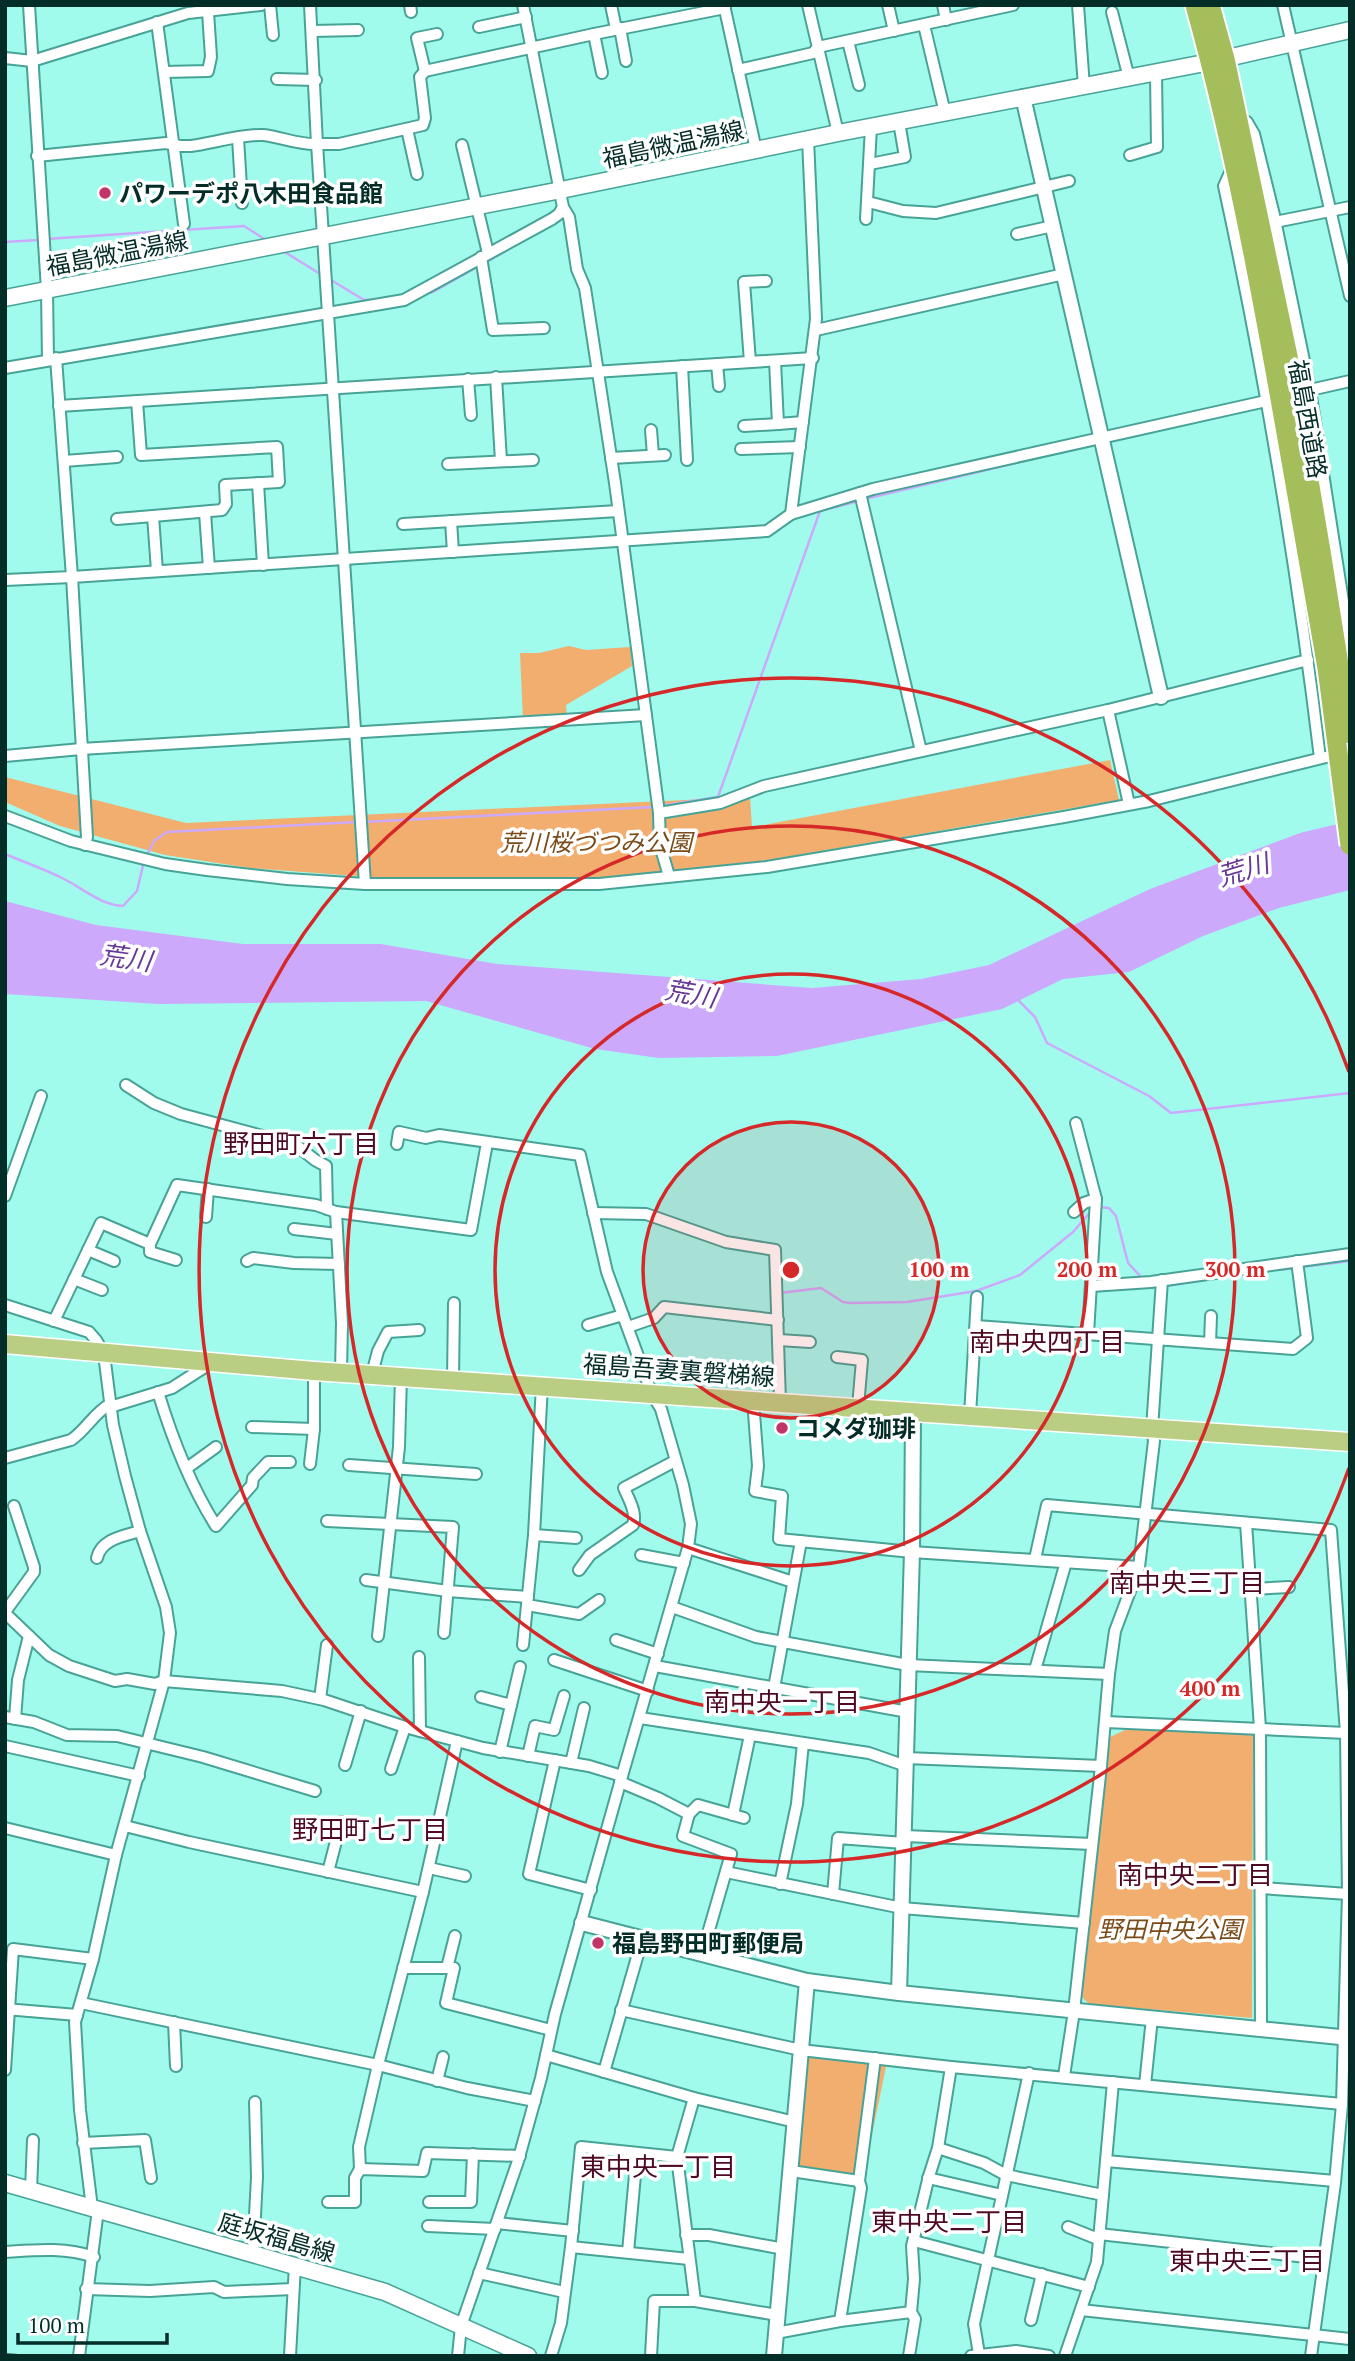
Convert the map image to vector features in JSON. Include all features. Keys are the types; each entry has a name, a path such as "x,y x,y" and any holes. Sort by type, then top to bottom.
{"highway":[{"name":"福島西道路","path":"1195,5 1237,116 1288,356 1350,845"},
{"name":"福島西道路","path":"1210,5 1233,166 1350,734"}],"main road":[{"name":"福島微温湯線","path":"5,299 476,207 562,198 756,150 1129,78 1350,30"},
{"name":"福島吾妻裏磐梯線","path":"5,1344 314,1371 1350,1442"},
{"name":"庭坂福島線","path":"5,2183 385,2292 528,2356"}],"street":[{"path":"29,5 52,359 59,406 72,577 87,837 85,845"},
{"path":"5,58 32,61 156,22 204,10 261,5"},
{"path":"270,5 272,35"},
{"path":"310,5 365,884"},
{"path":"523,5 562,198 569,217 577,269 585,288 646,715 659,813 660,845 669,876"},
{"path":"611,5 626,61"},
{"path":"808,5 838,133"},
{"path":"888,5 894,31"},
{"path":"943,5 946,20"},
{"path":"738,70 813,53 818,47 1013,5"},
{"path":"1078,5 1084,87"},
{"path":"1283,5 1350,296"},
{"path":"37,156 166,143 191,146 261,135 302,145 339,144 407,130 419,127 425,122 420,77 425,71 618,29 689,10 725,6 756,150"},
{"path":"164,72 208,71 211,57 204,10"},
{"path":"1112,12 1129,78"},
{"path":"479,27 526,17"},
{"path":"156,22 184,224"},
{"path":"924,25 944,113"},
{"path":"313,31 358,30"},
{"path":"425,71 417,38 438,34"},
{"path":"594,34 602,73"},
{"path":"848,41 859,85"},
{"path":"1130,155 1157,147 1156,72"},
{"path":"277,79 316,80"},
{"path":"1023,97 1161,697"},
{"path":"1237,116 1247,122 1254,134 1275,222 1310,390 1350,646"},
{"path":"870,164 905,157 899,122"},
{"path":"866,219 871,127"},
{"path":"407,130 417,174"},
{"path":"238,138 242,203"},
{"path":"791,514 816,330 808,139"},
{"path":"462,145 485,255 493,330 544,328"},
{"path":"1233,166 1224,186 1266,401 1308,660 1320,758"},
{"path":"868,202 903,211 936,214 1069,181"},
{"path":"5,368 404,300 552,219 559,214 562,198"},
{"path":"1275,222 1350,207"},
{"path":"1017,234 1053,226"},
{"path":"816,330 1064,274"},
{"path":"750,362 744,282 766,281"},
{"path":"59,406 813,358"},
{"path":"775,361 778,424"},
{"path":"718,364 719,386"},
{"path":"682,366 687,460"},
{"path":"496,377 501,461"},
{"path":"468,379 471,415"},
{"path":"1310,390 1350,381"},
{"path":"117,519 222,510 226,504 225,485 279,482 277,447 141,455 138,401"},
{"path":"5,580 767,531 791,514 860,493 1266,401"},
{"path":"744,426 803,422"},
{"path":"651,429 653,455"},
{"path":"741,449 800,447"},
{"path":"611,458 665,454"},
{"path":"64,461 117,457"},
{"path":"448,464 533,460"},
{"path":"258,483 263,565"},
{"path":"860,493 921,751"},
{"path":"403,524 618,511"},
{"path":"205,513 209,568"},
{"path":"153,516 157,571"},
{"path":"451,521 453,552"},
{"path":"659,813 720,803 764,786 1108,710 1308,660"},
{"path":"1108,710 1129,804"},
{"path":"5,756 81,749 646,715"},
{"path":"5,816 85,845 165,864 287,879 365,884 599,884 767,867 1129,804 1244,779 1350,751"},
{"path":"126,1085 153,1103 181,1114 296,1145 326,1166 331,1211 337,1234 342,1323 341,1372"},
{"path":"5,1196 41,1096"},
{"path":"1076,1123 1096,1199 1088,1334"},
{"path":"397,1144 399,1132 426,1138 439,1135 487,1143 580,1150 607,1272 652,1394 661,1409 683,1485 691,1524 684,1563 551,2030 520,2156 461,2326 458,2356"},
{"path":"176,1261 150,1252 150,1244 177,1185 316,1205 331,1211 471,1230 487,1143"},
{"path":"206,1217 208,1189"},
{"path":"1074,1212 1084,1203 1096,1199"},
{"path":"593,1213 646,1214 726,1242 775,1250 780,1402"},
{"path":"54,1321 101,1223 150,1244"},
{"path":"294,1229 337,1234"},
{"path":"88,1250 114,1261"},
{"path":"1090,1286 1155,1284 1298,1267 1350,1254"},
{"path":"247,1261 253,1258 294,1263 339,1264"},
{"path":"976,1326 1293,1349 1307,1338 1298,1267"},
{"path":"74,1279 102,1290"},
{"path":"1063,2076 1074,2011 1115,1632 1139,1566 1154,1441 1152,1429 1158,1339 1155,1284"},
{"path":"970,1415 977,1297"},
{"path":"453,1380 454,1303"},
{"path":"5,1305 89,1332 104,1354 110,1406 125,1476 140,1531 166,1606 170,1633 164,1681 116,1855 93,1959 75,2022 83,2143 95,2209 94,2257 86,2289 79,2356"},
{"path":"628,1327 654,1318 664,1307 778,1320"},
{"path":"588,1325 623,1315"},
{"path":"1210,1343 1211,1316"},
{"path":"372,1374 378,1351 388,1332 419,1330"},
{"path":"779,1340 810,1342"},
{"path":"838,1357 862,1360 858,1407"},
{"path":"5,1458 71,1440 80,1434 102,1408 172,1388 213,1362"},
{"path":"310,1464 314,1429 314,1371"},
{"path":"378,1636 399,1447 401,1376"},
{"path":"523,1646 534,1535 542,1385"},
{"path":"158,1392 170,1432 205,1509 216,1526 268,1462 289,1462"},
{"path":"753,1400 758,1466 755,1491 782,1496 779,1539 912,1552 1139,1566"},
{"path":"899,1993 912,1552 913,1412"},
{"path":"251,1427 314,1429"},
{"path":"187,1468 216,1447"},
{"path":"579,1570 590,1555 632,1525 635,1518 624,1488 675,1461"},
{"path":"349,1465 476,1474"},
{"path":"1035,1559 1046,1505 1331,1530 1346,1733 1347,2038 1335,2181 1311,2356"},
{"path":"14,1506 34,1572 5,1613 57,1661 115,1681 127,1679 155,1684 164,1681 282,1691 320,1699 457,1741 500,1752 570,1763 621,1779 689,1814"},
{"path":"327,1521 453,1527 444,1633"},
{"path":"1246,1523 1260,1728 1262,2029"},
{"path":"97,1558 103,1545 140,1531"},
{"path":"534,1535 576,1538"},
{"path":"774,1688 800,1541"},
{"path":"688,1548 793,1582"},
{"path":"641,1555 684,1563"},
{"path":"1035,1670 1066,1562"},
{"path":"366,1580 528,1601 579,1614 599,1600"},
{"path":"1251,1589 1289,1587"},
{"path":"672,1607 755,1637 908,1665 1109,1674"},
{"path":"29,1636 10,1718 34,1722 66,1735 117,1735 203,1757 315,1791"},
{"path":"616,1640 658,1654"},
{"path":"320,1699 327,1644"},
{"path":"419,1657 420,1731"},
{"path":"554,1660 648,1691"},
{"path":"655,1666 908,1712"},
{"path":"500,1752 520,1667"},
{"path":"528,1756 535,1726 554,1730 564,1696"},
{"path":"481,1697 511,1705"},
{"path":"570,1763 584,1708"},
{"path":"345,1765 361,1712"},
{"path":"640,1718 906,1762 1101,1766"},
{"path":"1106,1722 1346,1733"},
{"path":"391,1769 405,1727"},
{"path":"702,1954 731,1854 683,1836 689,1814 698,1805 738,1816 750,1735"},
{"path":"328,2202 355,2202 355,2178 360,2169 359,2147 429,1868 457,1741"},
{"path":"780,1884 797,1804 803,1743"},
{"path":"5,1746 139,1776"},
{"path":"555,1760 529,1874 591,1890"},
{"path":"328,1872 341,1822"},
{"path":"125,1825 189,1842 423,1892"},
{"path":"5,1828 116,1855"},
{"path":"833,1894 838,1838 1093,1843"},
{"path":"429,1868 466,1876"},
{"path":"726,1872 902,1908 1084,1923"},
{"path":"1261,1888 1348,1894"},
{"path":"582,1923 807,1981 899,1993 1347,2038"},
{"path":"447,1968 455,1936"},
{"path":"604,2072 642,1940"},
{"path":"5,2070 13,1950 93,1959"},
{"path":"403,1968 454,1968 446,2003 551,2030"},
{"path":"775,2356 807,1981"},
{"path":"81,2003 535,2101"},
{"path":"7,2009 77,2015"},
{"path":"621,2010 801,2050 1342,2104"},
{"path":"1144,2085 1152,2018"},
{"path":"174,2022 176,2066"},
{"path":"546,2055 694,2098 795,2122"},
{"path":"437,2081 443,2057"},
{"path":"840,2321 861,2188 859,2181 875,2058"},
{"path":"909,2356 915,2319 911,2312 914,2241 938,2148 951,2067"},
{"path":"1028,2073 974,2324 975,2355 1016,2351 1049,2356"},
{"path":"1065,2356 1097,2262 1113,2082"},
{"path":"694,2098 677,2157 695,2301"},
{"path":"253,2253 257,2177 255,2102"},
{"path":"31,2190 33,2140"},
{"path":"83,2143 145,2140 151,2178"},
{"path":"551,2356 561,2323 580,2147 677,2157"},
{"path":"938,2148 984,2163 1006,2175 1103,2195"},
{"path":"360,2169 423,2171 427,2153 520,2156"},
{"path":"628,2252 638,2153"},
{"path":"429,2202 471,2202 473,2154"},
{"path":"1106,2161 1335,2181"},
{"path":"791,2171 859,2181"},
{"path":"929,2178 1002,2195"},
{"path":"428,2226 496,2226 573,2231"},
{"path":"1068,2227 1099,2236 1324,2259"},
{"path":"686,2235 709,2235 784,2249"},
{"path":"914,2241 1089,2287"},
{"path":"571,2247 689,2259"},
{"path":"5,2252 58,2249 77,2251 94,2257"},
{"path":"290,2356 295,2265"},
{"path":"479,2273 564,2292"},
{"path":"1031,2320 1042,2274"},
{"path":"86,2289 150,2291 214,2287 224,2292 293,2289"},
{"path":"651,2356 654,2301 695,2301 778,2315"},
{"path":"1081,2310 1350,2339"},
{"path":"776,2333 911,2312"}],"green space":[{"path":"569,646 586,650 630,647 632,666 566,705 567,716 523,720 520,653 539,653"},
{"name":"荒川桜づつみ公園","path":"1110,760 1119,800 770,860 599,878 369,877 250,868 165,855 60,826 5,802 5,777 186,823 750,797 752,827"},
{"name":"野田中央公園","path":"1127,1729 1253,1734 1252,2018 1089,2004 1081,1996 1110,1737"},
{"path":"796,2051 887,2062 861,2188 785,2176"}],"water":[{"name":"荒川","path":"1350,821 1350,890 1279,908 1203,936 1129,972 1063,979 1002,1009 777,1056 659,1058 595,1049 426,1001 158,1004 5,994 5,901 96,925 243,944 381,944 497,964 812,988 921,979 989,965 1150,889 1300,833"}],"waterway":[{"path":"46,239 244,226 266,240"},
{"path":"485,263 531,236"},
{"path":"5,242 39,240"},
{"path":"283,251 322,275"},
{"path":"423,294 433,292 479,266"},
{"path":"331,280 364,300 382,299"},
{"path":"865,499 1070,450"},
{"path":"660,806 718,797 820,511 859,501"},
{"path":"363,822 653,807"},
{"path":"147,855 154,841 167,832 356,822"},
{"path":"5,854 62,878 99,899 123,906 137,891 144,861"},
{"path":"1016,998 1035,1017 1047,1043 1149,1096 1171,1113 1350,1093"},
{"path":"1098,1207 1109,1208 1116,1216 1128,1263 1142,1278"},
{"path":"780,1293 821,1288 843,1302 851,1303 907,1302 976,1291 1020,1275 1073,1232 1092,1210"},
{"path":"1301,1267 1350,1261"},
{"path":"1277,1270 1294,1268"},
{"path":"1166,1286 1204,1280"}],"railway":[{"path":"5,2354 27,2356"}],"place":[{"name":"パワーデポ八木田食品館","path":"105,193"},
{"name":"コメダ珈琲","path":"782,1428"},
{"name":"福島野田町郵便局","path":"598,1943"}],"district":[{"name":"野田町六丁目","path":"301,1143"},
{"name":"南中央四丁目","path":"1047,1341"},
{"name":"南中央三丁目","path":"1187,1582"},
{"name":"南中央一丁目","path":"782,1701"},
{"name":"野田町七丁目","path":"370,1829"},
{"name":"南中央二丁目","path":"1195,1874"},
{"name":"東中央一丁目","path":"658,2166"},
{"name":"東中央二丁目","path":"949,2221"},
{"name":"東中央三丁目","path":"1247,2260"}]}
